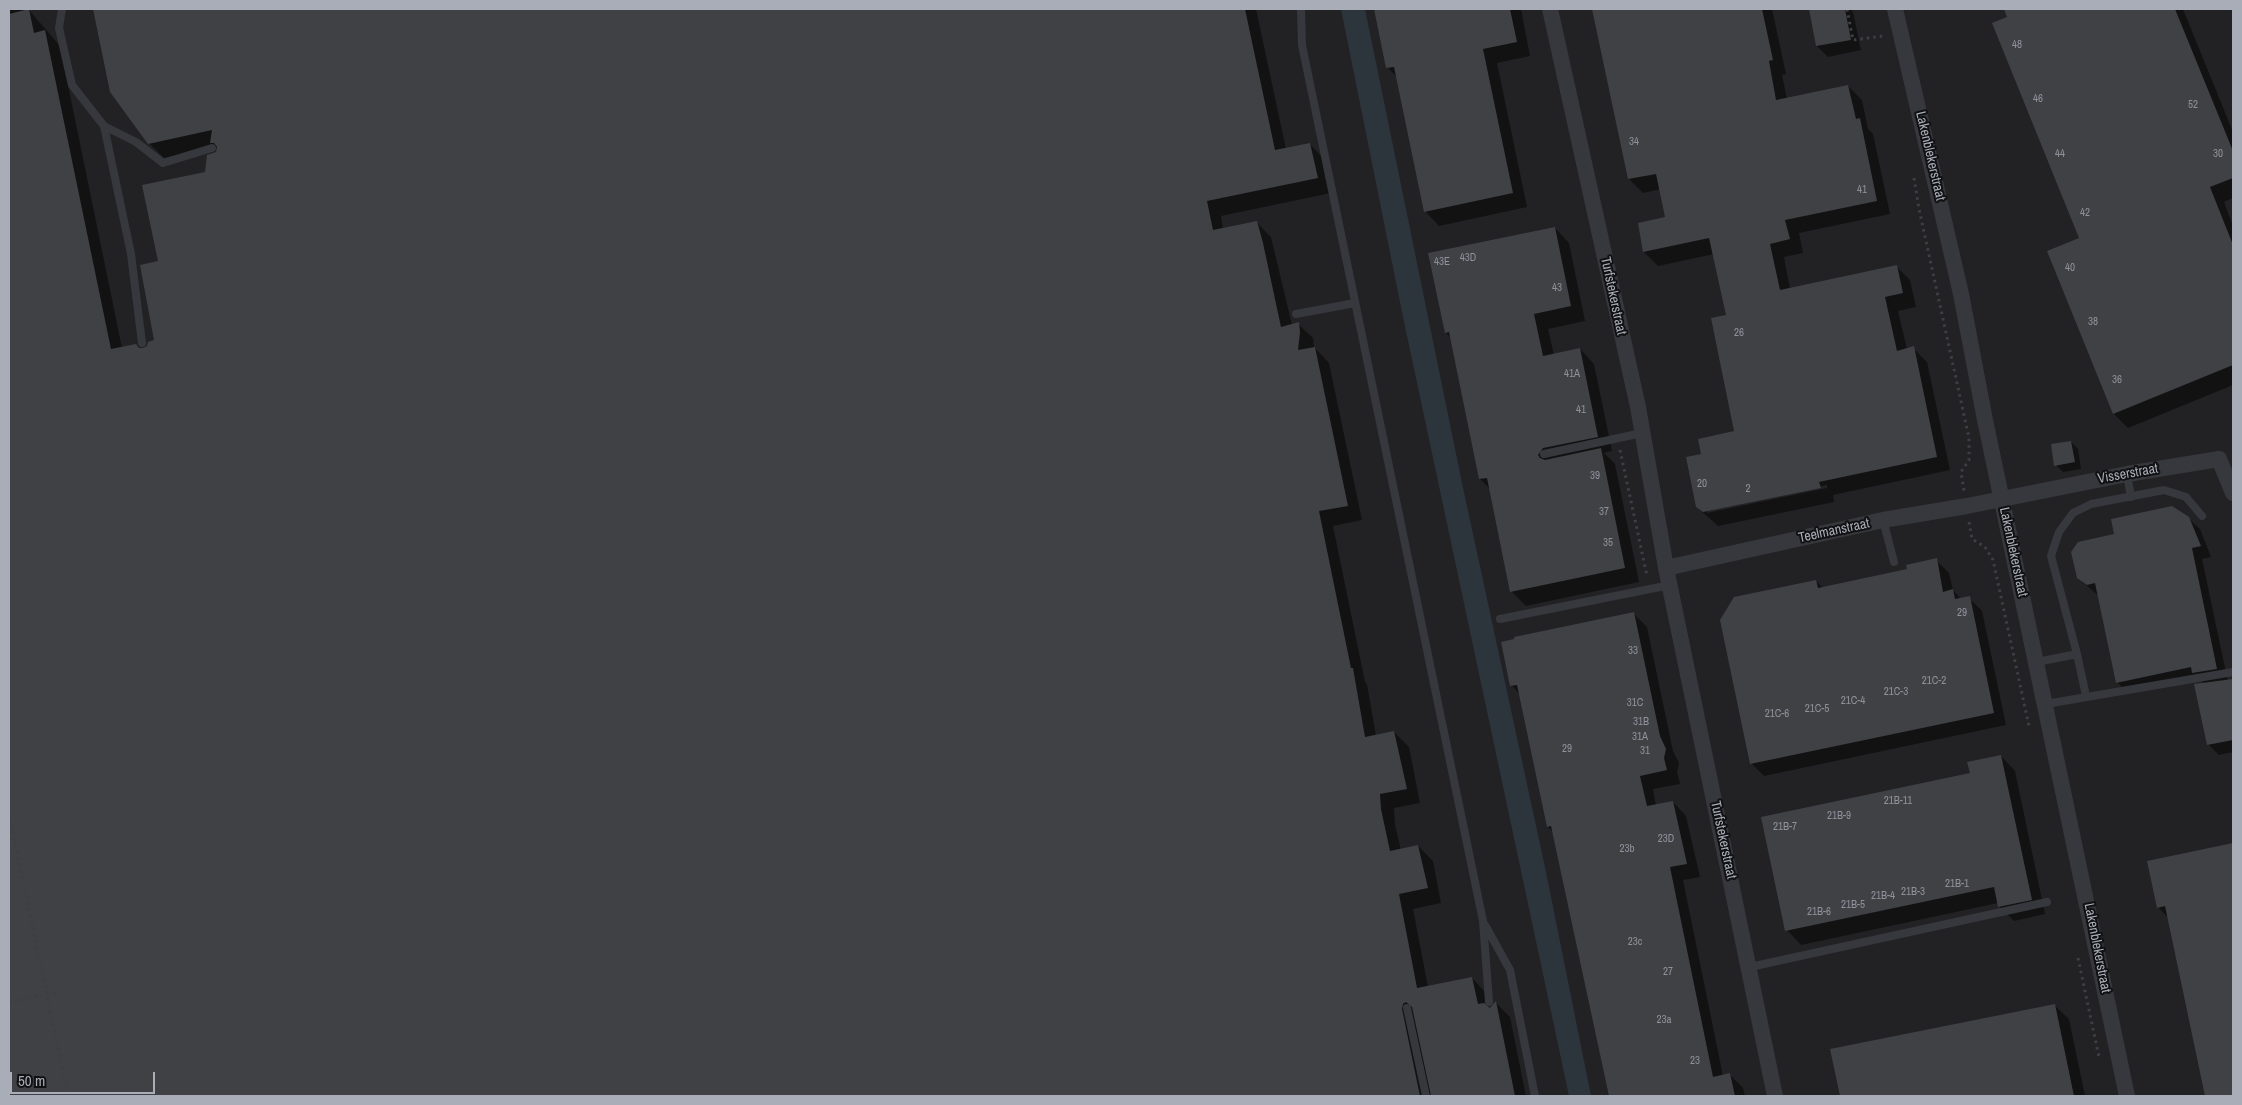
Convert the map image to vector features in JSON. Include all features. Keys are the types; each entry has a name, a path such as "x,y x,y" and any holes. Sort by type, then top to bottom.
{"street":[{"name":"Turfstekerstraat","path":"1550,9 1643,437 1666,568 1750,967 1775,1096"},
{"name":"Lakenblekerstraat","path":"1895,9 1959,286 2128,1096"},
{"name":"Visserstraat","path":"2002,499 2127,474 2220,459 2233,493"},
{"name":"Teelmanstraat","path":"1666,568 1883,520 2002,499"}],"lane":[{"path":"62,9 59,28 72,85 104,126 136,142 163,163 212,148"},
{"path":"1301,9 1302,45 1483,921 1489,1002"},
{"path":"104,126 132,254 142,343"},
{"path":"1296,314 1355,303"},
{"path":"1544,454 1643,437"},
{"path":"2127,474 2131,497"},
{"path":"2086,696 2063,594 2051,556 2059,532 2073,513 2091,504 2164,490 2186,497 2202,516"},
{"path":"1883,520 1894,562"},
{"path":"1500,619 1670,585"},
{"path":"2036,662 2077,654"},
{"path":"2046,704 2233,672"},
{"path":"1750,967 2047,902"},
{"path":"1483,921 1510,970 1535,1096"},
{"path":"1407,1008 1426,1096"}],"path":[{"path":"1847,9 1853,40 1884,36"},
{"path":"1882,29 1886,45"},
{"path":"1914,173 1919,209 1969,438 1969,460 1961,472 1972,539 1985,547 1993,560 2030,731"},
{"path":"1643,437 1619,447 1650,589"},
{"path":"9,813 68,1096"},
{"path":"2077,952 2100,1061"},
{"path":"9,1002 58,992"}],"shaded area":[{"path":"9,9 2231,9 2233,15 2233,1096 9,1096"},
{"path":"1341,9 1365,9 1462,483 1546,872 1591,1096 1569,1096 1403,317"}],"building":[{"path":"29,9 34,33 45,30 111,349 136,344 139,348 143,348 147,346 148,342 154,340 140,265 158,261 142,185 205,172 207,155 216,152 217,147 214,143 210,143 212,130 148,144 110,92 93,9 1245,9 1275,150 1310,143 1318,178 1207,201 1213,230 1257,221 1281,327 1299,322 1298,350 1315,347 1348,506 1319,511 1351,668 1353,668 1365,737 1394,731 1407,789 1380,794 1381,809 1390,851 1418,845 1428,888 1399,894 1417,988 1472,977 1478,1004 1484,1003 1490,1008 1496,1001 1515,1096 1431,1096 1412,1007 1406,1002 1403,1004 1402,1009 1420,1096 9,1096 9,14"},
{"path":"1374,9 1510,9 1517,42 1483,49 1513,193 1424,212 1394,67 1386,68"},
{"path":"1592,9 1762,9 1773,60 1769,61 1776,100 1848,85 1856,119 1860,118 1877,201 1785,220 1790,239 1770,244 1780,290 1897,265 1903,293 1885,297 1897,351 1914,346 1937,457 1819,482 1821,488 1703,512 1696,507 1686,457 1701,454 1698,439 1734,431 1711,318 1726,315 1709,238 1643,252 1638,223 1665,217 1656,174 1628,179"},
{"path":"1809,9 1845,9 1851,40 1816,46"},
{"path":"2004,9 2175,9 2233,151 2233,178 2210,187 2233,245 2233,365 2113,414 2047,251 2079,238 1992,23 2007,17"},
{"path":"1555,227 1571,306 1534,314 1543,356 1580,348 1598,437 1543,448 1538,455 1545,460 1601,448 1625,568 1510,592 1487,478 1479,479 1449,332 1445,333 1428,253"},
{"path":"2071,441 2075,462 2054,466 2051,444"},
{"path":"2172,506 2189,517 2201,546 2192,548 2217,669 2192,673 2191,667 2116,683 2095,583 2087,585 2077,578 2071,552 2078,542 2114,534 2111,519"},
{"path":"1937,558 1943,592 1953,589 1955,599 1970,596 1994,713 1750,764 1720,620 1734,597 1816,580 1818,588 1907,569 1906,565"},
{"path":"1634,612 1660,736 1666,749 1664,758 1667,770 1640,776 1647,806 1673,801 1687,864 1670,867 1713,1077 1730,1073 1735,1096 1609,1096 1551,826 1547,827 1517,685 1510,686 1501,642 1514,639 1514,637"},
{"path":"2233,679 2233,740 2207,745 2194,684"},
{"path":"2001,755 2032,900 1998,907 1994,887 1785,931 1761,817 1970,773 1967,762"},
{"path":"2233,843 2233,1096 2205,1096 2165,906 2157,908 2147,861"},
{"path":"2055,1004 2074,1096 1840,1096 1830,1049"}]}
